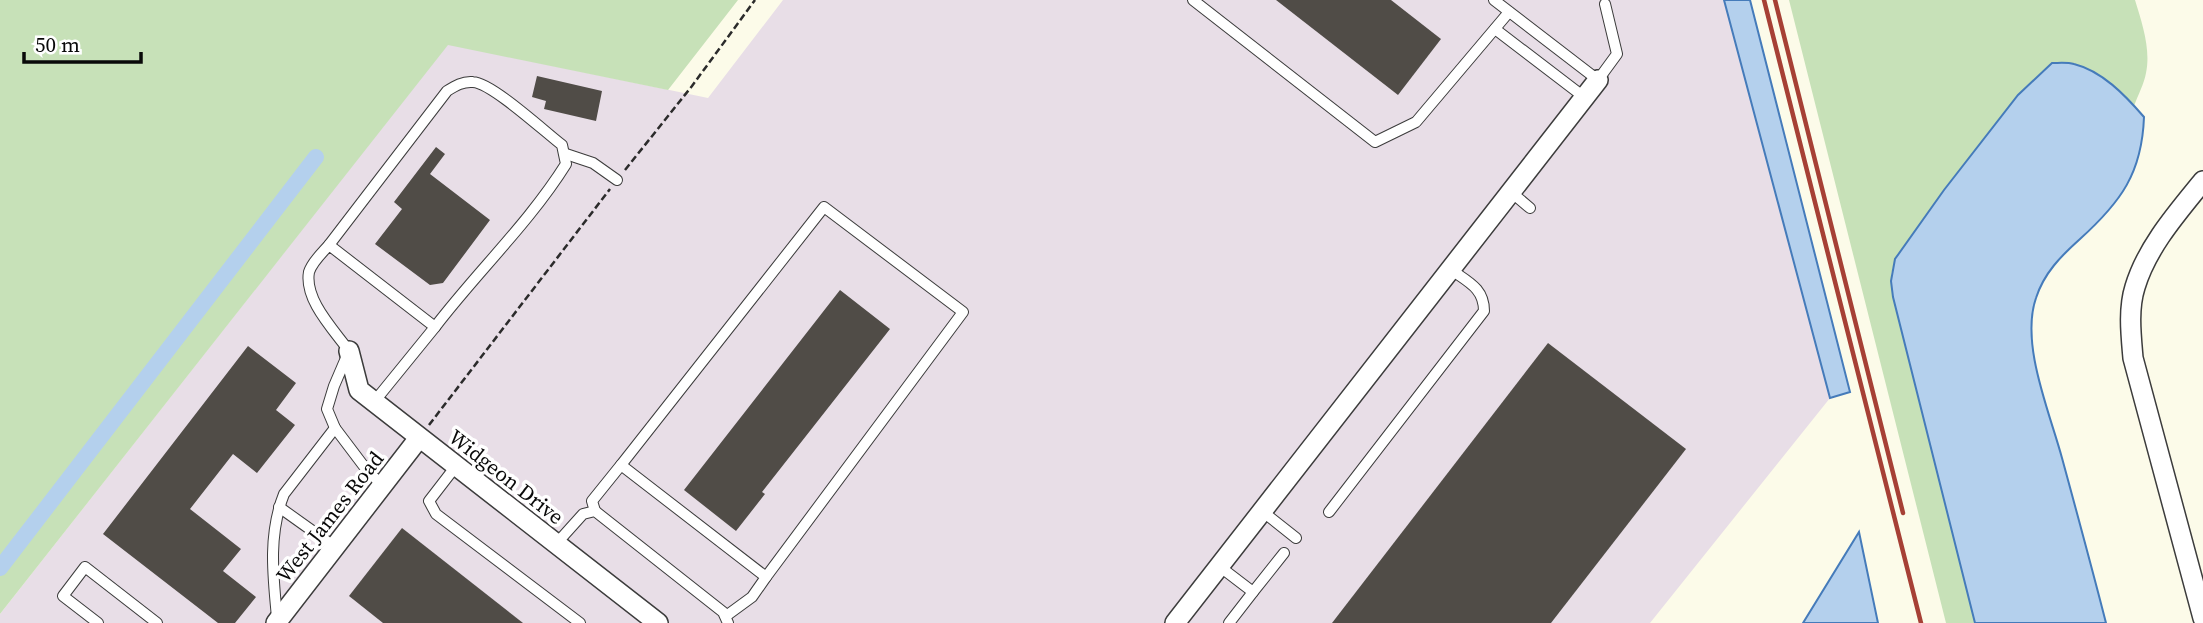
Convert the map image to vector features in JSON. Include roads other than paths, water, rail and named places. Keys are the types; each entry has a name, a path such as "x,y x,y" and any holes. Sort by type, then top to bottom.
{"street":[{"path":"1175,623 1598,80"},
{"path":"2203,181 2164,230 2147,258 2134,289 2130,327 2133,358 2203,618"},
{"name":"Widgeon Drive","path":"349,351 359,390 658,623"},
{"name":"West James Road","path":"277,622 419,438"}],"lane":[{"path":"1193,0 1376,142 1416,121 1509,12"},
{"path":"1494,0 1598,80 1617,54 1605,4"},
{"path":"1495,29 1584,97"},
{"path":"374,402 566,164 562,145 493,91 475,82 460,83 447,91 310,270 309,284 314,300 349,351 327,410 335,428 369,472 383,485"},
{"path":"566,154 593,163 617,180"},
{"path":"1511,191 1530,208"},
{"path":"824,207 963,312 752,597 727,620 595,512 592,501 824,207"},
{"path":"329,245 435,327"},
{"path":"1329,512 1484,311 1484,298 1451,269"},
{"path":"277,622 273,537 279,507 284,494 335,428"},
{"path":"621,465 766,577"},
{"path":"456,466 429,501 436,514 580,623"},
{"path":"279,507 335,547"},
{"path":"1262,511 1296,538"},
{"path":"556,544 583,513 595,512"},
{"path":"1229,623 1284,553"},
{"path":"1219,566 1253,592"},
{"path":"98,623 63,596 85,567 157,623"}],"water":[{"path":"1724,0 1750,0 1850,392 1830,398"},
{"path":"2052,63 2071,63 2094,72 2121,92 2144,117 2139,154 2127,185 2107,212 2048,273 2039,289 2032,316 2038,378 2106,623 1975,623 1891,281 1895,259 1944,190 2018,95"},
{"path":"1859,532 1878,623 1803,623"}],"waterway":[{"path":"0,568 316,157"}],"railway":[{"path":"1764,0 1921,623"},
{"path":"1775,0 1903,513"}]}
